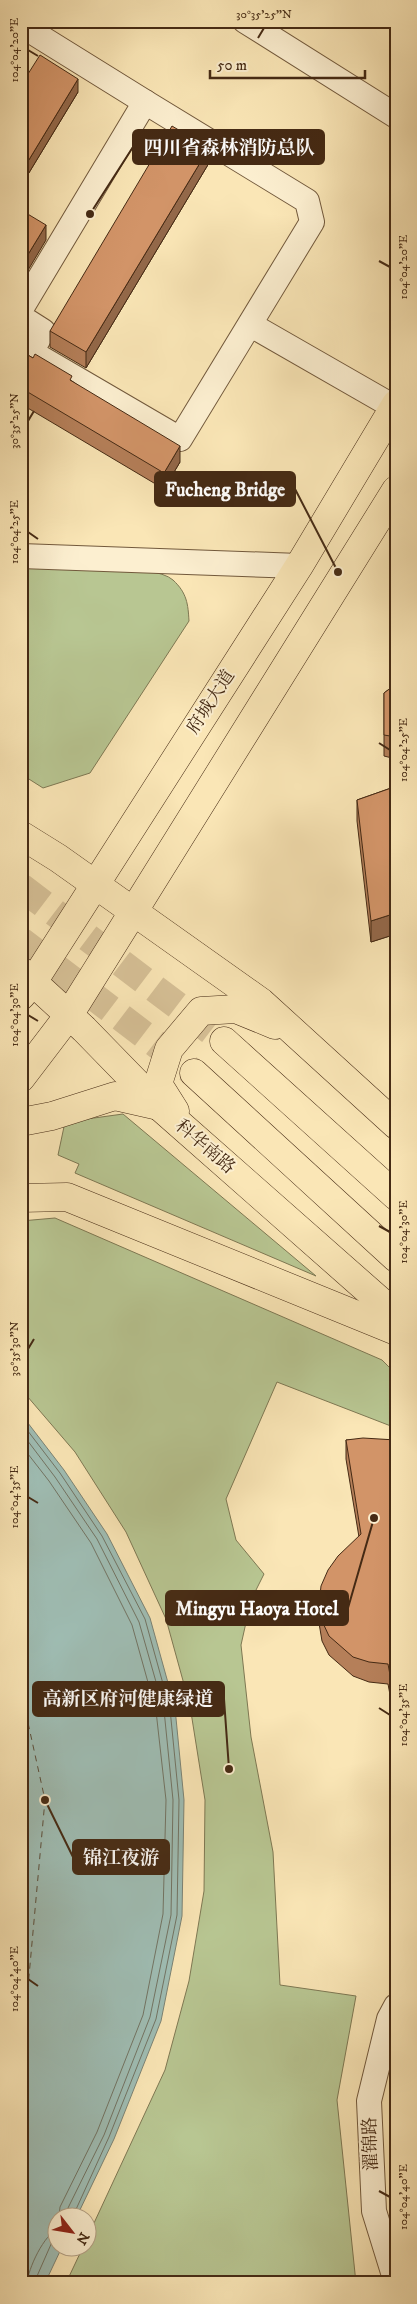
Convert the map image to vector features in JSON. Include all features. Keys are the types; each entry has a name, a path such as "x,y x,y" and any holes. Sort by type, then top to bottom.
{"main road":[{"name":"府城大道","path":"25,983 94,883 299,566 395,406"},
{"path":"21,1078 69,1015 135,912 396,490"},
{"path":"21,835 94,883 262,1002 396,1125"},
{"name":"科华南路","path":"25,983 69,1015 159,1106 396,1315"},
{"path":"185,1129 158,1084 169,1049 201,1012 236,1009 295,1033"},
{"path":"224,1041 396,1196"},
{"path":"194,1073 396,1258"},
{"path":"21,1122 52,1116 115,1096 159,1106"},
{"path":"21,1198 67,1198 396,1331"}],"street":[{"path":"245,21 396,116"},
{"path":"21,26 307,201 312,222 180,439 31,352 43,331 21,317"},
{"path":"21,310 145,102"},
{"path":"251,325 395,406"},
{"path":"21,556 299,566"},
{"name":"濯锦路","path":"396,2006 389,2019 369,2100 374,2211 396,2282"}],"green space":[{"path":"21,566 124,568 162,574 173,580 181,590 186,599 188,609 189,621 90,773 43,788 21,774"},
{"path":"123,1114 316,1276 75,1173 79,1164 58,1155 65,1122"},
{"path":"55,1218 382,1360 396,1374 396,1428 277,1382 226,1499 236,1540 264,1574 251,1600 241,1645 251,1737 273,1852 280,1985 356,1996 337,2100 356,2283 66,2283 79,2256 98,2256 98,2214 165,2070 189,1981 204,1891 205,1800 190,1706 166,1619 126,1532 75,1452 21,1389 21,1221"}],"water":[{"path":"21,1414 64,1470 107,1534 150,1618 175,1708 184,1800 182,1916 161,2021 114,2139 82,2206 48,2206 48,2256 58,2256 45,2283 21,2283"}],"building":[{"path":"40,55 78,79 27,163 21,159 21,85"},
{"path":"172,126 209,148 86,352 50,331"},
{"path":"21,210 46,225 21,266"},
{"path":"21,351 33,358 35,354 72,376 70,380 180,446 164,473 21,388"},
{"path":"396,684 396,737 384,735 384,693"},
{"path":"396,780 396,913 371,921 357,800 394,787"},
{"path":"363,1438 396,1440 396,1708 388,1664 369,1662 353,1657 329,1636 322,1621 319,1604 321,1586 328,1570 338,1556 361,1534 346,1440"}],"ferry route":[{"path":"21,1691 45,1800 28,1987 21,2002"}],"tunnel":[{"path":"21,887 224,1041"},
{"path":"21,941 194,1073"}],"place":[{"name":"四川省森林消防总队","path":"90,214"},
{"name":"Fucheng Bridge","path":"338,572"},
{"name":"Mingyu Haoya Hotel","path":"374,1518"},
{"name":"高新区府河健康绿道","path":"229,1769"},
{"name":"锦江夜游","path":"45,1800"}]}
